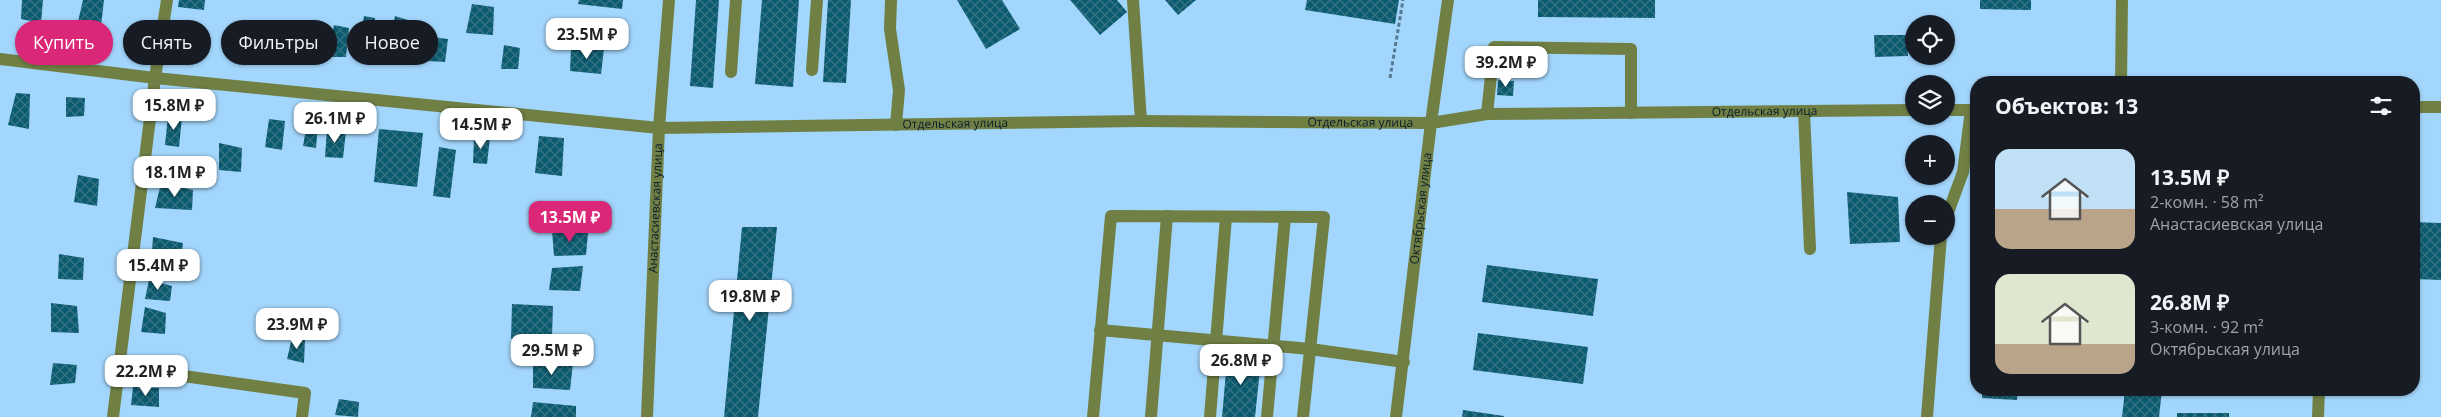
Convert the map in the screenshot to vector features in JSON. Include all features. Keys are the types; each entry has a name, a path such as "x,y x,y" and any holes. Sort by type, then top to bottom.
{"street":[{"path":"113,417 166,0"},
{"name":"Анастасиевская улица","path":"647,417 659,128 669,0"},
{"path":"731,72 736,0"},
{"path":"812,70 817,0"},
{"path":"891,0 890,29 899,90 896,125"},
{"path":"1132,0 1140,121"},
{"name":"Октябрьская улица","path":"1396,417 1431,123 1448,0"},
{"path":"2120,76 2122,0"},
{"path":"1487,114 1494,47 1631,49 1631,113"},
{"name":"Отдельская улица","path":"0,59 155,78 659,128 1140,121 1431,123 1487,114 1905,110"},
{"path":"2420,107 2441,108"},
{"path":"1955,110 1970,110"},
{"path":"1804,111 1810,249"},
{"path":"1954,195 1963,172 1970,133"},
{"path":"1093,417 1111,216 1324,217 1303,417"},
{"path":"1151,417 1167,216"},
{"path":"1210,417 1226,217"},
{"path":"1267,417 1285,217"},
{"path":"1927,417 1941,245"},
{"path":"1100,330 1310,349 1404,362"},
{"path":"119,367 305,393 302,417"},
{"path":"2318,417 2319,396"}],"path":[{"path":"1390,78 1403,0"}],"building":[{"path":"22,0 43,0 41,20 21,19"},
{"path":"83,0 104,0 102,20 78,20"},
{"path":"179,0 205,0 204,10 178,7"},
{"path":"579,0 623,0 622,9 578,4"},
{"path":"696,0 719,0 713,88 690,86"},
{"path":"762,0 799,0 793,87 755,84"},
{"path":"828,0 851,0 846,83 823,82"},
{"path":"957,0 1002,0 1020,29 986,49"},
{"path":"1070,0 1117,0 1127,12 1100,35"},
{"path":"1165,0 1196,0 1178,15"},
{"path":"1307,0 1399,0 1395,24 1305,10"},
{"path":"1538,0 1655,0 1655,18 1538,17"},
{"path":"1980,0 2031,0 2031,10 1980,9"},
{"path":"472,4 494,7 493,35 466,33"},
{"path":"364,16 375,18 375,20 363,20"},
{"path":"395,16 408,20 394,20"},
{"path":"337,26 347,28 346,57 337,57"},
{"path":"1874,35 1905,35 1905,56 1875,57"},
{"path":"438,38 448,39 445,62 438,62"},
{"path":"504,45 520,48 518,69 501,69"},
{"path":"571,48 604,49 601,74 570,71"},
{"path":"1498,80 1514,81 1513,96 1497,95"},
{"path":"16,93 30,94 29,129 8,125"},
{"path":"66,97 85,98 84,116 66,117"},
{"path":"168,116 182,117 179,147 165,145"},
{"path":"269,119 285,121 282,150 265,147"},
{"path":"307,123 318,125 316,148 303,146"},
{"path":"327,129 346,131 343,158 325,157"},
{"path":"379,129 423,133 417,187 374,182"},
{"path":"539,136 564,138 562,176 535,173"},
{"path":"474,138 490,138 487,164 473,163"},
{"path":"219,143 242,148 241,172 219,170"},
{"path":"439,147 456,150 450,198 433,196"},
{"path":"78,175 99,179 97,206 74,202"},
{"path":"161,183 193,190 192,210 155,208"},
{"path":"1847,192 1898,197 1900,242 1850,244"},
{"path":"2420,222 2441,223 2441,280 2420,279"},
{"path":"742,227 777,227 758,417 724,417"},
{"path":"552,230 588,233 586,255 554,256"},
{"path":"153,237 183,243 180,266 151,266"},
{"path":"59,254 84,258 83,280 58,279"},
{"path":"1487,265 1598,279 1593,316 1482,302"},
{"path":"583,266 580,291 549,290 552,268"},
{"path":"149,280 172,286 170,301 145,299"},
{"path":"51,303 77,306 79,333 51,332"},
{"path":"512,304 553,306 552,337 511,339"},
{"path":"145,307 166,313 165,334 141,332"},
{"path":"1478,333 1588,347 1583,384 1473,370"},
{"path":"292,338 305,339 304,363 287,359"},
{"path":"1228,349 1261,360 1255,417 1222,417"},
{"path":"533,362 573,363 570,390 533,388"},
{"path":"53,363 77,365 75,383 50,385"},
{"path":"133,387 159,388 159,407 131,405"},
{"path":"1982,396 2017,396 2017,400 1982,398"},
{"path":"2124,396 2161,396 2159,417 2122,417"},
{"path":"339,399 359,402 358,417 335,415"},
{"path":"533,402 576,406 576,417 531,417"},
{"path":"1463,410 1504,416 1504,417 1462,417"},
{"path":"2177,413 2229,413 2229,417 2177,417"}]}
